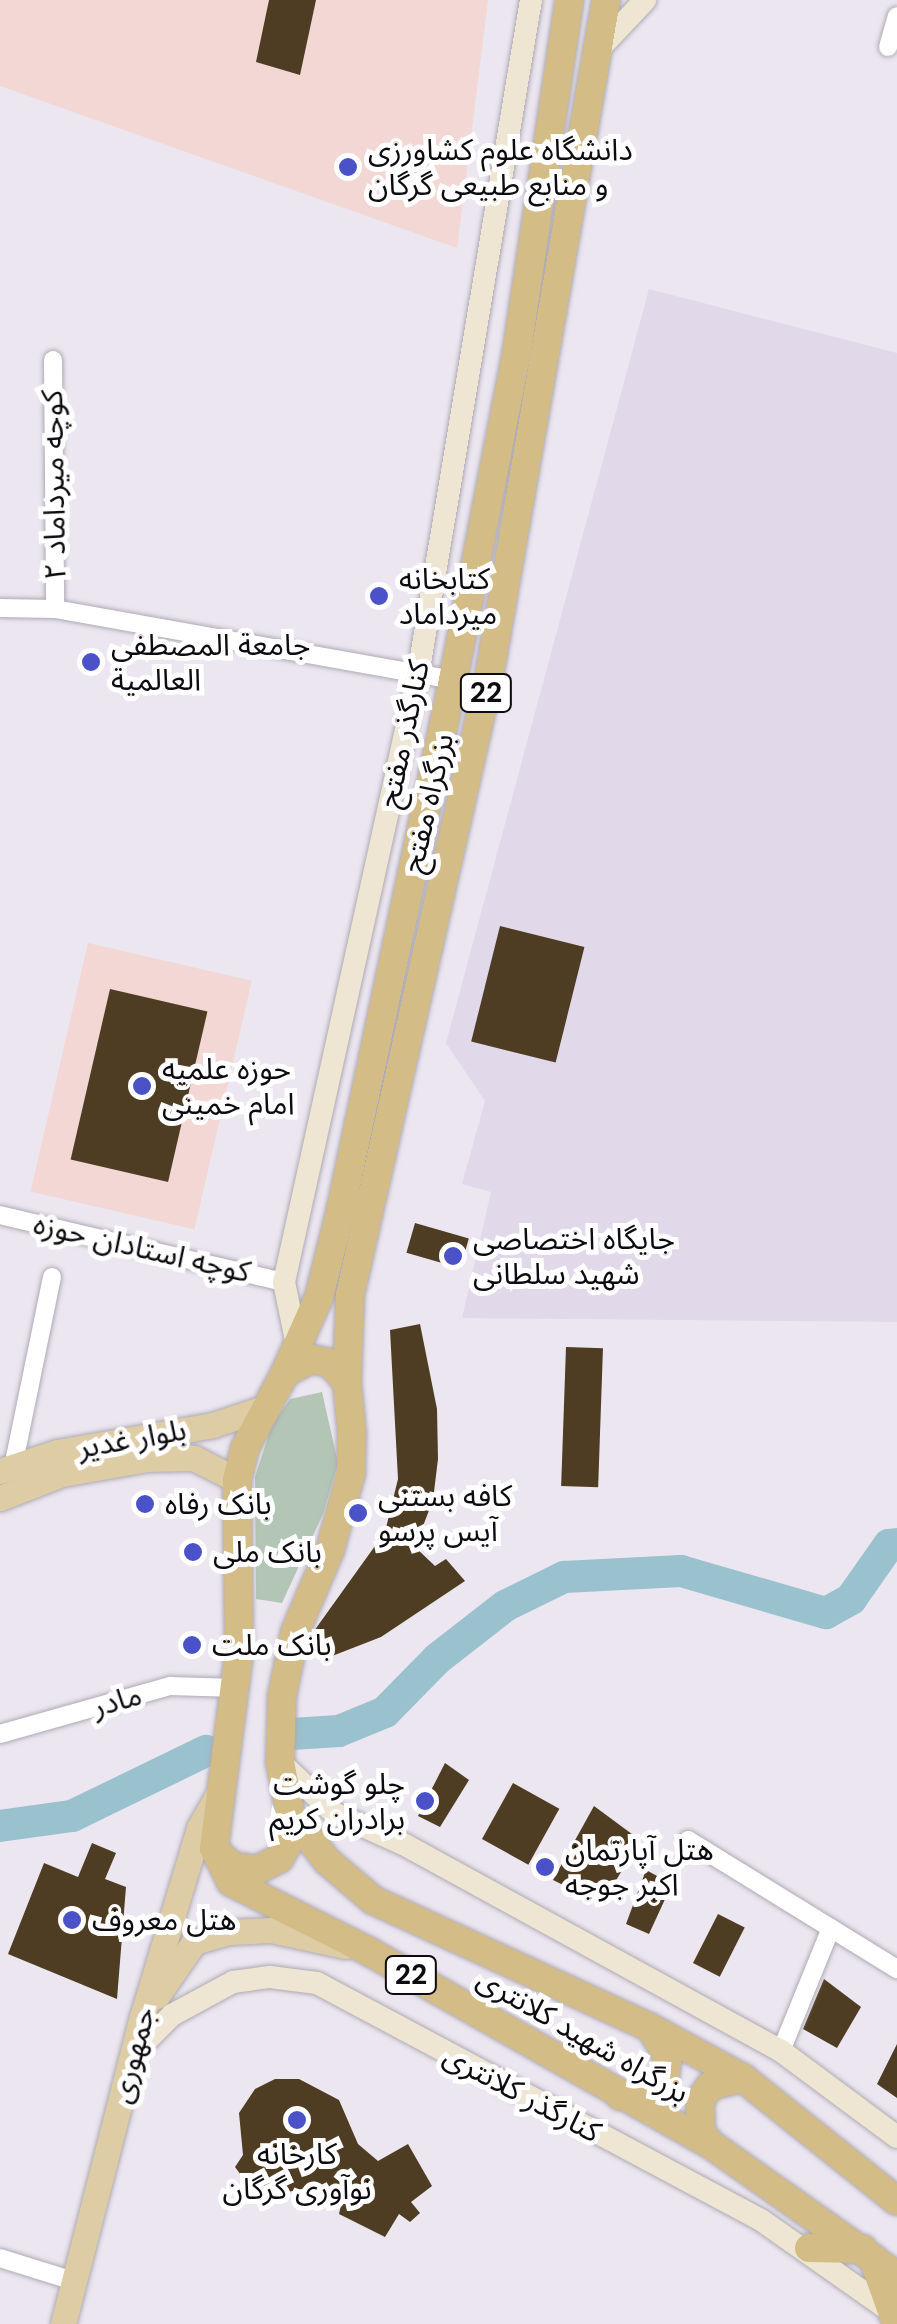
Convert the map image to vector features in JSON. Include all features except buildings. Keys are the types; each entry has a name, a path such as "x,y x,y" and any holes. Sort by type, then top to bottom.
{"highway":[{"name":"بزرگراه مفتح","path":"284,1373 319,1297 453,680 517,350 569,0"},
{"name":"بزرگراه مفتح","path":"347,1382 350,1295 489,677 606,0"},
{"path":"284,1373 312,1359 330,1363 347,1382"},
{"name":"22","path":"214,1848 237,1688 237,1480 264,1408 284,1373"},
{"name":"بزرگراه شهید کلانتری","path":"347,1382 351,1473 330,1550 295,1632 282,1696 280,1762 290,1814 327,1861 374,1900 649,2027 742,2078 897,2201"},
{"path":"214,1848 232,1866 256,1870 279,1859 291,1838 290,1814"},
{"name":"بزرگراه شهید کلانتری","path":"214,1848 231,1882 370,1952 713,2146 897,2276"},
{"path":"620,2096 638,2096 665,2074 662,2040 649,2027"},
{"path":"713,2146 702,2134 700,2100 725,2078 742,2078"},
{"path":"809,2248 868,2253 895,2321"}],"main road":[{"name":"کنارگذر مفتح","path":"297,1345 284,1282 312,1135 418,675 531,0"},
{"path":"600,48 645,0"},
{"path":"312,1135 354,1144"},
{"name":"بلوار غدیر","path":"6,1469 57,1452 213,1425 264,1408"},
{"name":"بلوار غدیر","path":"0,1498 62,1474 146,1458 194,1458 237,1480"},
{"path":"280,1762 334,1813 781,2052 897,2137"},
{"name":"جمهوری","path":"63,2324 142,2016 198,1828 220,1792"},
{"path":"142,2016 194,1942 271,1930 370,1952"},
{"name":"کنارگذر کلانتری","path":"132,2055 172,2015 233,1982 270,1977 317,1983 809,2248 876,2296 895,2321"}],"street":[{"path":"888,46 897,16"},
{"name":"کوچه میرداماد ۲","path":"53,360 56,610"},
{"path":"0,608 56,610 453,680"},
{"name":"کوچه استادان حوزه","path":"0,1215 284,1282"},
{"path":"6,1469 52,1278"},
{"name":"مادر","path":"0,1734 170,1686 237,1688"},
{"path":"688,1840 897,1969"},
{"path":"781,2052 831,1928"},
{"path":"0,2258 74,2282"}],"shaded area":[{"name":"دانشگاه علوم کشاورزی و منابع طبیعی گرگان","path":"0,0 488,0 457,248 0,86"},
{"path":"649,289 897,353 897,1322 462,1318 491,1192 462,1184 485,1101 446,1043"},
{"name":"حوزه علمیه امام خمینی","path":"88,943 252,981 194,1229 31,1191"}],"green space":[{"path":"322,1392 338,1463 323,1514 282,1603 256,1599 255,1477 272,1425 290,1399"}],"waterway":[{"path":"291,1734 339,1731 385,1712 437,1659 505,1606 564,1577 681,1571 826,1613 851,1599 889,1545 897,1544"},
{"path":"0,1826 72,1816 206,1751"}],"place":[{"name":"دانشگاه علوم کشاورزی و منابع طبیعی گرگان","path":"348,167"},
{"name":"کتابخانه میرداماد","path":"379,596"},
{"name":"جامعة المصطفی العالمیة","path":"91,662"},
{"name":"حوزه علمیه امام خمینی","path":"142,1086"},
{"name":"جایگاه اختصاصی شهید سلطانی","path":"453,1256"},
{"name":"بانک رفاه","path":"145,1504"},
{"name":"کافه بستنی آیس پرسو","path":"358,1513"},
{"name":"بانک ملی","path":"193,1552"},
{"name":"بانک ملت","path":"192,1645"},
{"name":"چلو گوشت برادران کریم","path":"425,1801"},
{"name":"هتل آپارتمان اکبر جوجه","path":"545,1867"},
{"name":"هتل معروف","path":"72,1920"},
{"name":"کارخانه نوآوری گرگان","path":"297,2120"}]}
